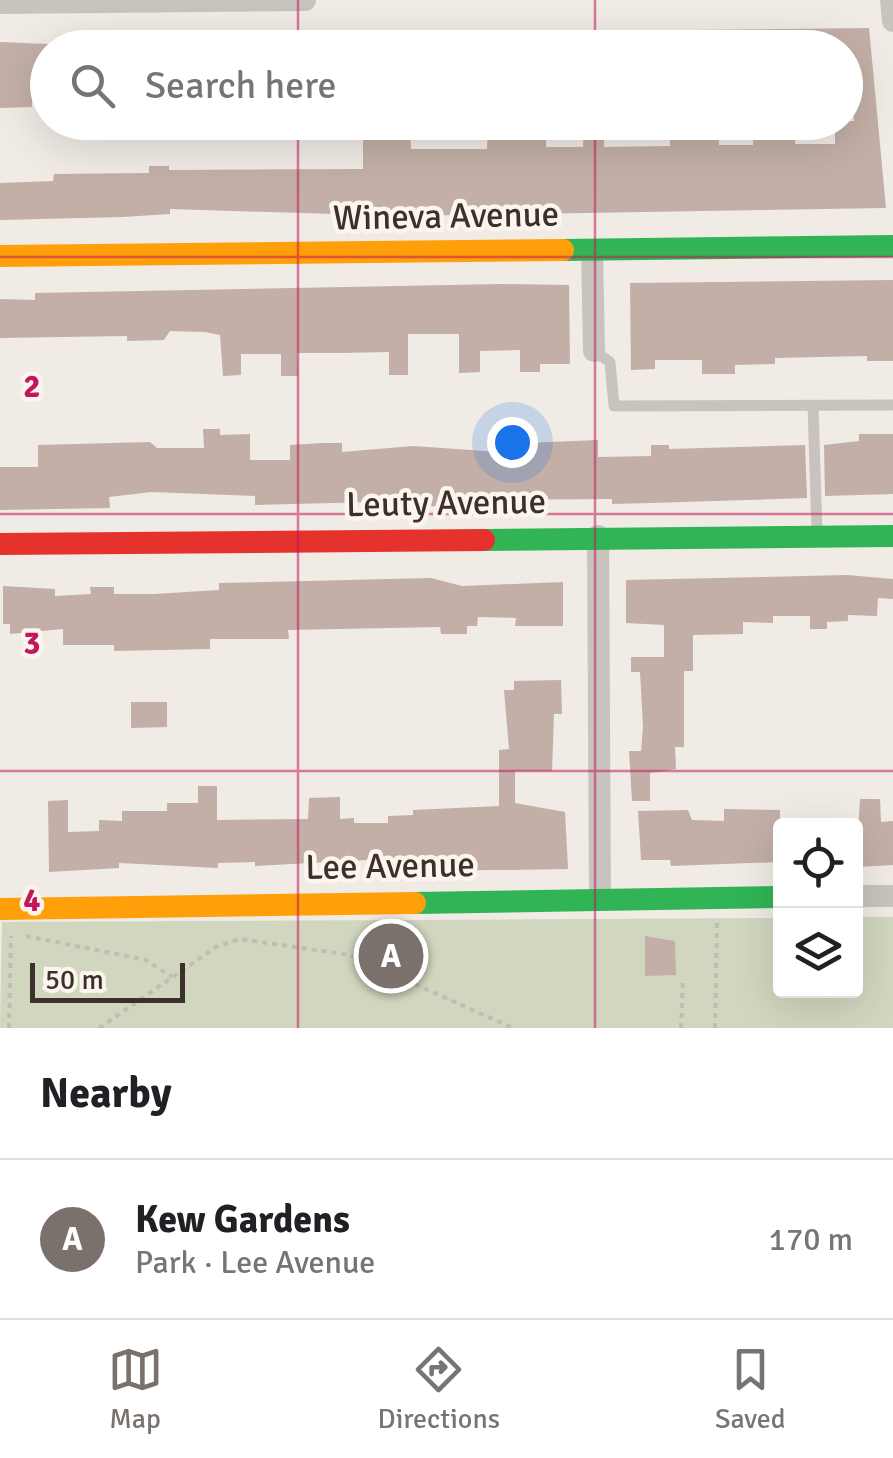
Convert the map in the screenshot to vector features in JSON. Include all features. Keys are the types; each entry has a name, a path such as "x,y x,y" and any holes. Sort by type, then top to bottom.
{"street":[{"path":"0,3 305,0"},
{"path":"891,0 893,21"},
{"name":"Wineva Avenue","path":"0,256 893,246"},
{"path":"592,250 594,351"},
{"path":"598,536 600,898"},
{"name":"Leuty Avenue","path":"0,544 893,536"},
{"name":"Lee Avenue","path":"0,909 773,896"},
{"path":"863,896 893,896"}],"lane":[{"path":"594,351 610,362 614,406 893,405"},
{"path":"813,406 818,537"}],"path":[{"path":"715,1028 717,912"},
{"path":"9,1028 7,954 12,931 69,947 146,960 172,977"},
{"path":"99,1028 216,947 240,939 350,955 513,1028"},
{"path":"682,1028 683,982"}],"green space":[{"path":"863,917 893,917 893,1028 0,1028 2,922 773,918 773,998 863,998"}],"building":[{"path":"869,28 886,208 398,216 170,209 170,214 0,220 0,183 53,181 54,174 149,173 149,166 169,166 169,170 363,169 363,140 411,140 411,149 487,149 487,140 546,140 546,147 583,147 583,140 604,140 604,147 670,146 670,140 753,145 753,140 835,144 835,140 863,140 863,30 688,30"},
{"path":"0,42 30,43 30,107 0,108"},
{"path":"893,280 893,361 867,361 867,356 775,358 775,364 735,365 735,374 702,374 702,360 655,360 655,369 631,370 630,283"},
{"path":"569,285 570,364 540,364 540,372 520,372 520,350 480,351 480,372 459,373 459,334 408,334 408,375 389,375 389,352 297,353 298,376 281,376 281,354 241,354 241,375 223,376 220,335 205,332 170,331 164,340 127,341 127,336 0,338 0,299 35,300 35,293"},
{"path":"203,429 220,429 220,435 250,434 250,460 290,460 290,445 323,443 342,443 342,452 413,446 526,454 526,443 598,440 598,457 651,456 651,445 669,445 669,449 805,445 807,498 612,504 612,499 468,500 447,501 447,506 372,507 372,502 255,505 255,496 151,492 109,497 110,508 0,510 0,467 38,467 38,445 150,442 157,448 204,448"},
{"path":"859,434 893,434 893,494 825,496 824,445 859,441"},
{"path":"847,575 893,579 893,599 878,598 877,616 848,615 848,621 827,622 827,629 810,629 810,616 773,616 773,623 743,622 743,634 693,635 693,671 684,671 684,747 675,747 676,769 650,773 650,801 632,801 629,751 641,751 643,727 640,672 631,672 631,657 664,657 664,625 626,623 626,580"},
{"path":"431,578 462,586 563,582 563,626 515,626 516,618 478,617 477,626 467,626 467,634 441,634 440,627 288,630 289,639 210,639 210,649 114,651 114,645 63,645 63,629 10,634 10,624 3,624 3,586 55,589 55,596 91,594 90,587 114,587 114,594 154,594 219,590 219,583"},
{"path":"561,680 562,714 554,714 552,771 515,771 515,803 565,812 568,869 367,872 367,860 255,866 255,862 218,863 218,868 119,863 119,868 49,872 48,801 68,800 68,832 99,831 99,820 122,821 122,811 167,811 167,803 198,803 198,786 217,786 217,820 308,819 309,798 340,797 340,819 354,818 354,823 388,823 388,816 413,815 413,810 499,806 499,750 509,749 504,690 514,690 514,681"},
{"path":"131,702 167,702 167,727 131,728"},
{"path":"860,799 880,799 881,822 893,821 893,865 863,867 863,818 859,818"},
{"path":"724,809 780,810 780,818 773,818 773,862 671,866 670,860 641,860 638,811 688,810 692,820 724,821"},
{"path":"645,936 675,941 676,975 645,976"}],"traffic: fast":[{"path":"563,250 893,246"},
{"path":"484,540 893,536"},
{"path":"415,903 773,897"}],"traffic: slow":[{"path":"0,256 563,250"},
{"path":"0,909 415,903"}],"traffic: jam":[{"path":"0,544 484,540"}],"place":[{"name":"Kew Gardens","path":"391,956"}]}
